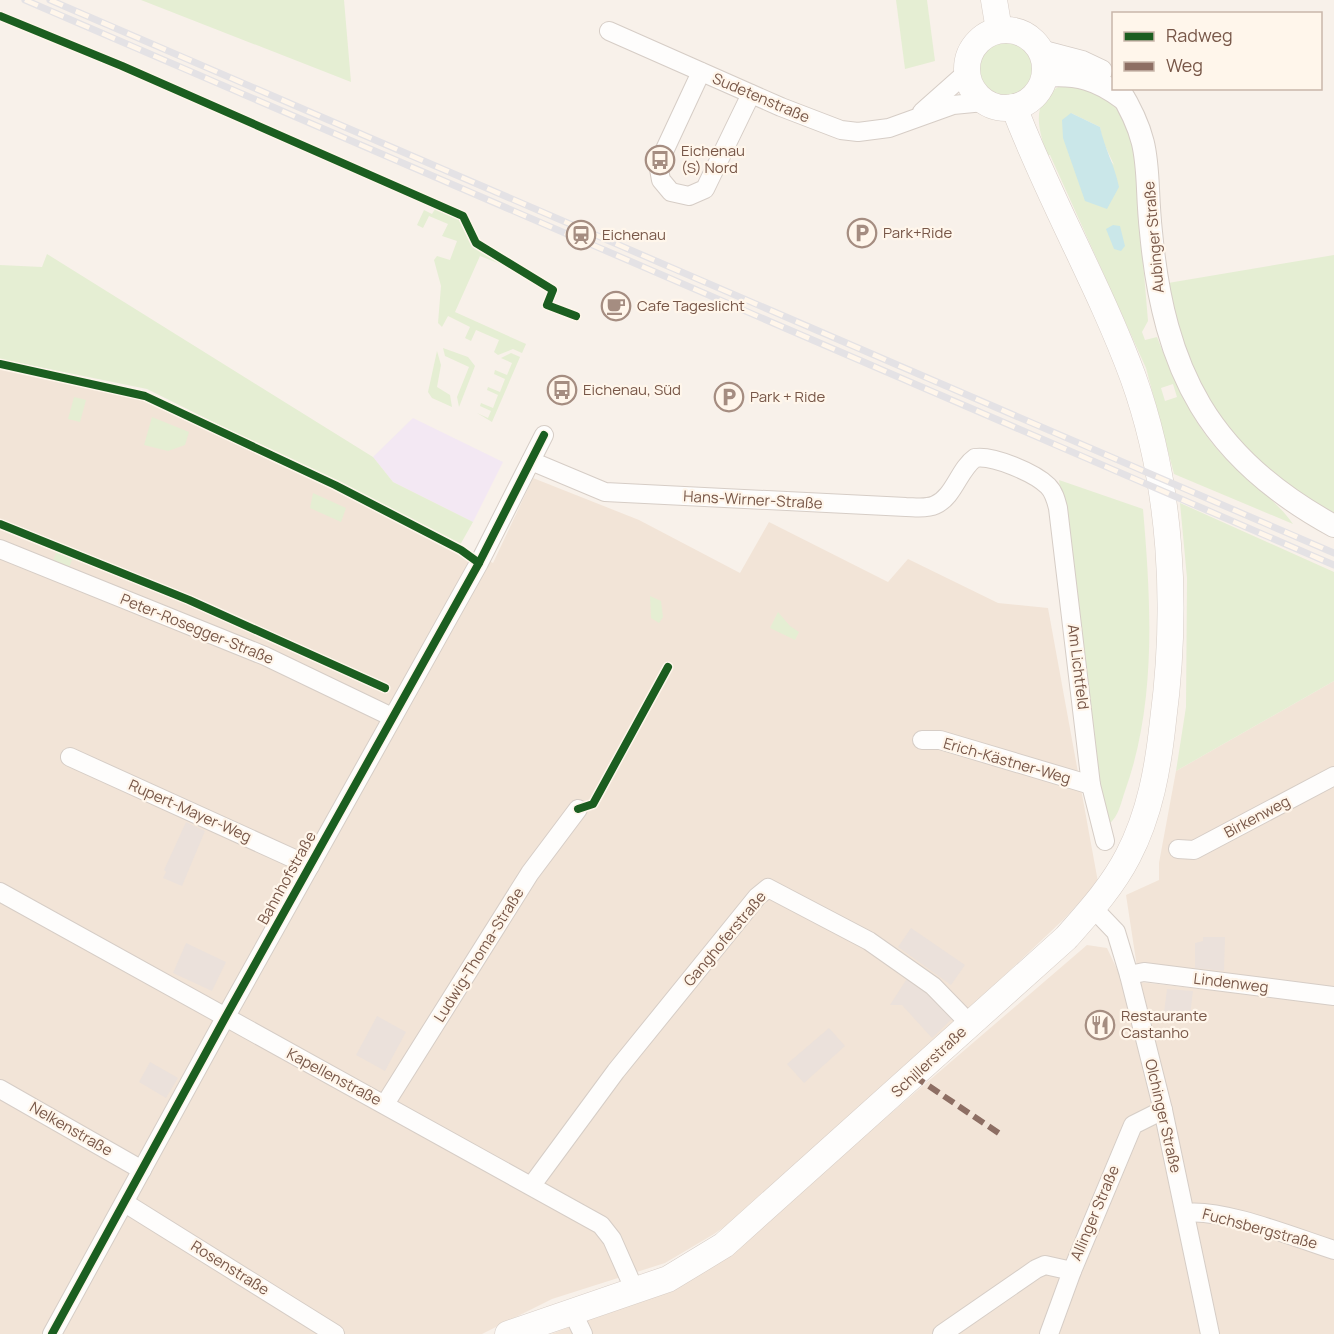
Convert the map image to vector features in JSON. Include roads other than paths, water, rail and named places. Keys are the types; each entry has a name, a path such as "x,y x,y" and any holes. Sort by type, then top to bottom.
{"main road":[{"path":"994,0 999,30"},
{"path":"999,30 1023,34 1040,51 1044,76 1037,93 1030,100 1014,107 993,106 984,102 972,89 966,73 971,50 978,41 999,30"},
{"name":"Schillerstraße","path":"508,1334 635,1292 689,1268 724,1245 1066,939 1107,892 1130,854 1151,799 1160,753 1171,640 1169,558 1159,486 1144,413 1116,332 1036,161 1014,107"}],"street":[{"name":"Sudetenstraße","path":"609,31 751,94 841,130 872,132 953,105 984,102"},
{"name":"Aubinger Straße","path":"1040,51 1095,67 1112,84"},
{"path":"701,72 660,160 660,178 671,192 689,196 705,189 751,94"},
{"name":"Sudetenstraße","path":"919,116 966,73"},
{"path":"1044,76 1085,77 1112,87"},
{"name":"Aubinger Straße","path":"1118,90 1145,143 1150,223 1161,309 1186,381 1216,430 1250,467 1273,488 1334,526"},
{"name":"Bahnhofstraße","path":"52,1334 479,563 544,435"},
{"name":"Hans-Wirner-Straße","path":"531,461 605,492 906,507 935,505 944,498 963,469 975,458 992,457 1040,480 1053,492"},
{"name":"Am Lichtfeld","path":"1053,492 1058,508 1091,785 1105,841"},
{"name":"Peter-Rosegger-Straße","path":"0,549 265,656 392,717"},
{"name":"Erich-Kästner-Weg","path":"922,740 940,740 1091,785"},
{"name":"Rupert-Mayer-Weg","path":"70,757 310,866"},
{"name":"Birkenweg","path":"1178,849 1194,850 1334,776"},
{"name":"Ludwig-Thoma-Straße","path":"385,1104 530,873 578,809"},
{"name":"Ganghoferstraße","path":"532,1185 616,1071 757,897 768,888 869,941 933,986 970,1024"},
{"name":"Kapellenstraße","path":"0,892 602,1225 612,1239 635,1292"},
{"name":"Olchinger Straße","path":"1092,908 1116,932 1128,975 1163,1110 1210,1334"},
{"name":"Lindenweg","path":"1128,975 1144,972 1334,996"},
{"name":"Nelkenstraße","path":"0,1089 142,1170"},
{"name":"Allinger Straße","path":"1048,1334 1133,1125 1163,1110"},
{"name":"Rosenstraße","path":"125,1203 335,1334"},
{"name":"Fuchsbergstraße","path":"1185,1214 1199,1211 1334,1250"},
{"path":"942,1334 1036,1269 1045,1265 1059,1266 1072,1271"},
{"path":"572,1311 583,1334"}],"water":[{"path":"1071,113 1100,127 1119,187 1107,209 1085,201 1063,138 1062,120"},
{"path":"1113,225 1120,226 1125,246 1121,251 1114,249 1106,229"}],"railway":[{"path":"25,0 1334,565"},
{"path":"50,0 1334,553"}],"place":[{"name":"Eichenau (S) Nord","path":"660,160"},
{"name":"Park+Ride","path":"862,233"},
{"name":"Eichenau","path":"581,235"},
{"name":"Cafe Tageslicht","path":"616,306"},
{"name":"Eichenau, Süd","path":"562,390"},
{"name":"Park + Ride","path":"729,397"},
{"name":"Restaurante Castanho","path":"1100,1025"}]}
